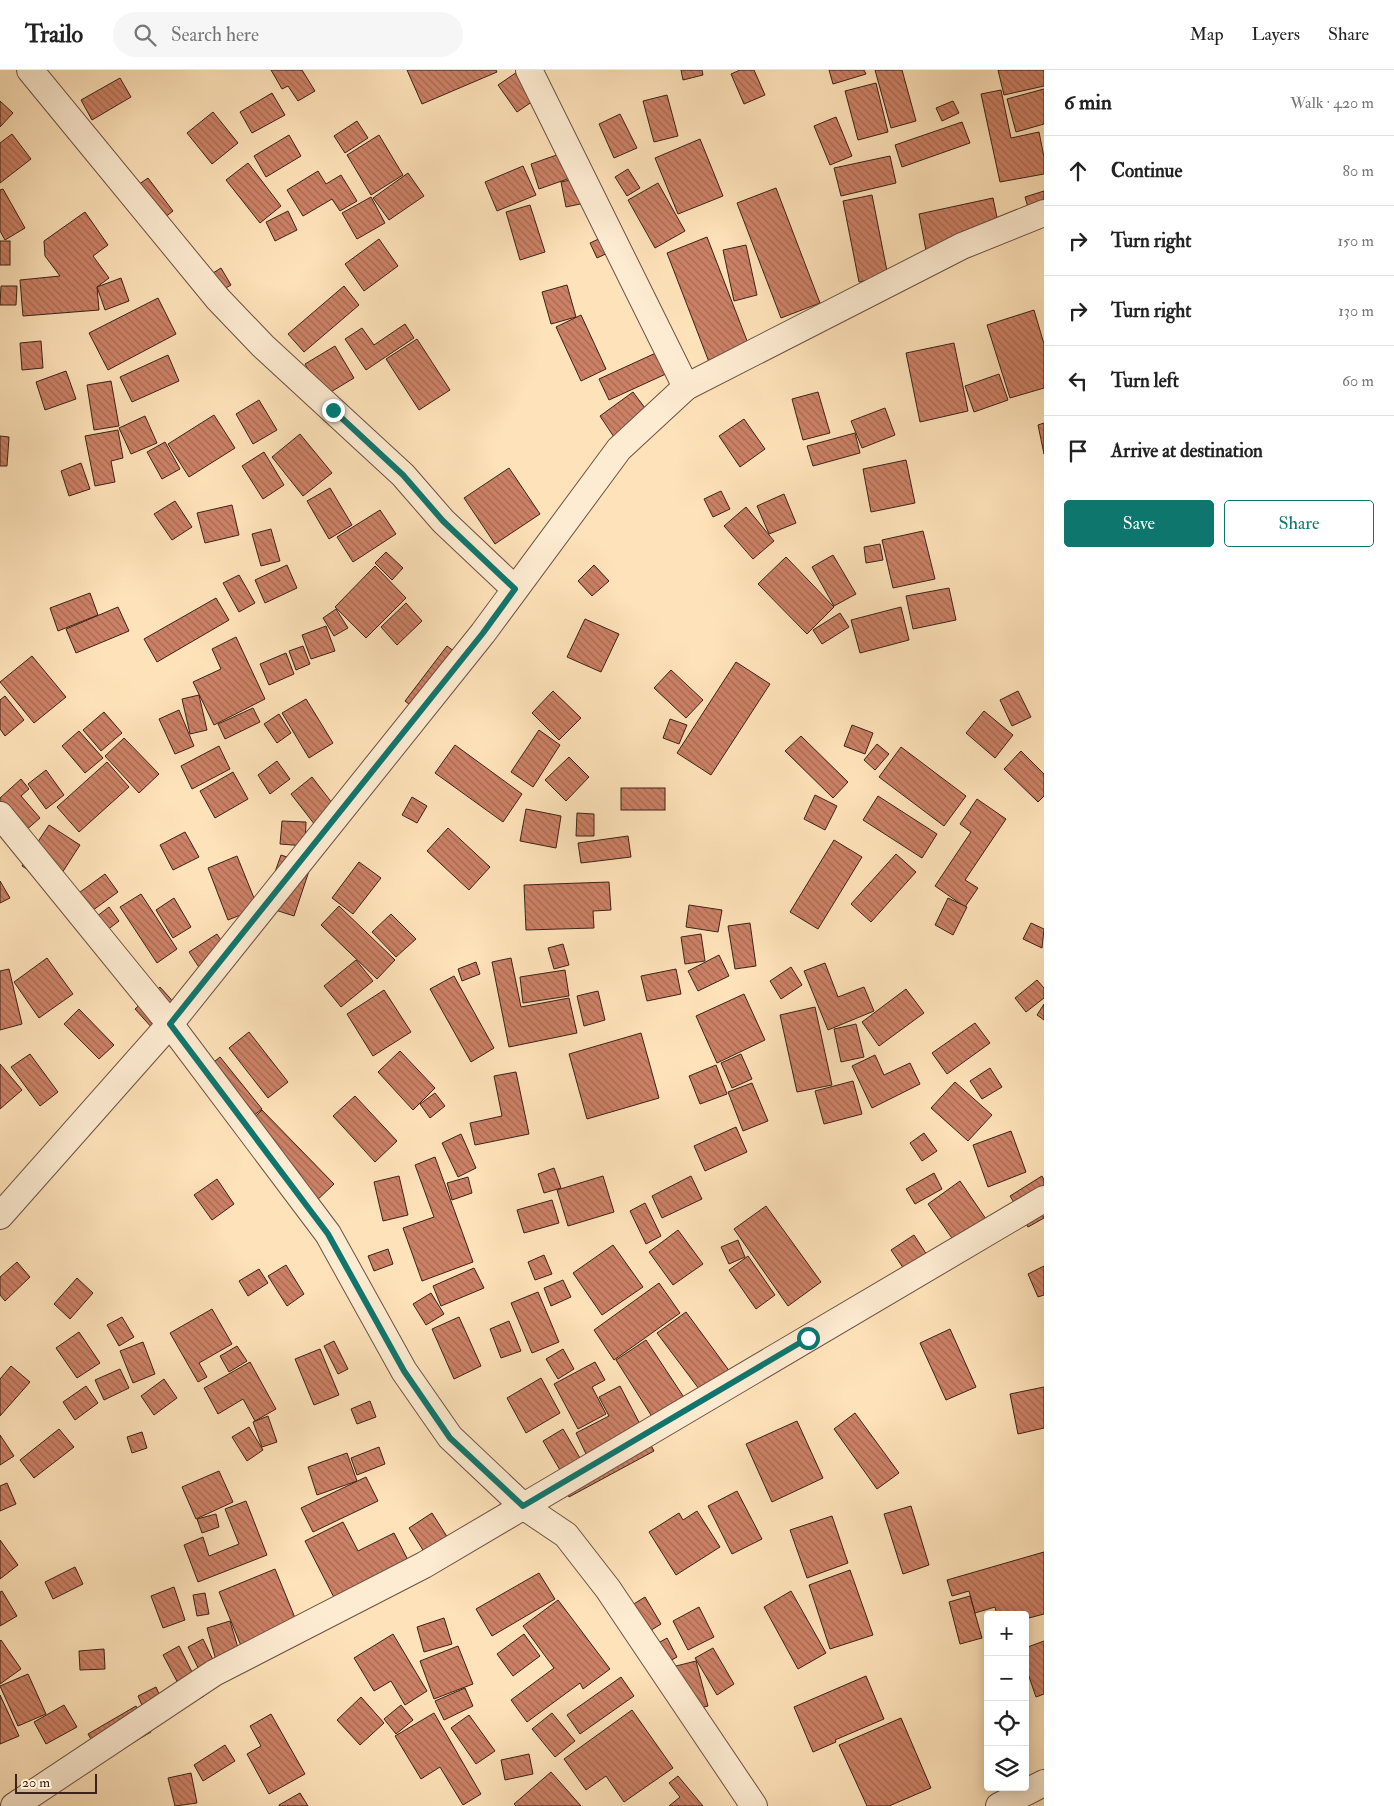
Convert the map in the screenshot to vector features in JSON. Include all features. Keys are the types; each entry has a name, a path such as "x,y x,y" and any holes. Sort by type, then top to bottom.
{"street":[{"path":"30,70 218,300 263,346 403,475 443,521 515,589"},
{"path":"529,70 686,387"},
{"path":"0,1216 170,1024 483,633 619,449 686,387 962,246 1044,213"},
{"path":"0,815 170,1024 328,1234 404,1371 450,1438 523,1506 566,1535 572,1542 608,1589 754,1806"},
{"path":"14,1806 214,1672 424,1565 1044,1198"},
{"path":"999,1806 1044,1783"}],"building":[{"path":"271,70 302,70 315,91 298,101 288,86 282,89"},
{"path":"407,70 496,70 497,72 422,104"},
{"path":"520,70 539,97 517,112 498,85"},
{"path":"681,70 702,70 703,75 683,80"},
{"path":"740,70 754,70 765,95 744,104 731,74"},
{"path":"829,70 864,70 866,74 833,84"},
{"path":"875,70 902,70 916,121 891,128"},
{"path":"998,70 1044,70 1044,86 1004,95"},
{"path":"120,78 131,97 92,120 81,100"},
{"path":"876,83 888,132 858,140 845,91"},
{"path":"1044,89 1044,124 1016,132 1007,99"},
{"path":"1001,90 1011,138 1039,132 1044,157 1044,174 1000,182 981,94"},
{"path":"272,93 285,115 252,133 240,112"},
{"path":"667,95 678,136 654,142 643,101"},
{"path":"0,101 13,113 0,127"},
{"path":"953,101 959,113 942,121 936,108"},
{"path":"213,112 238,143 212,164 187,133"},
{"path":"620,114 637,148 614,158 599,124"},
{"path":"836,117 852,156 830,165 814,126"},
{"path":"357,121 368,138 345,153 334,136"},
{"path":"962,122 970,143 902,167 895,145"},
{"path":"12,134 31,159 0,183 0,143"},
{"path":"289,135 301,156 266,177 254,156"},
{"path":"379,135 403,175 371,195 347,155"},
{"path":"700,139 723,196 678,214 655,158"},
{"path":"568,151 576,176 539,189 531,164"},
{"path":"890,156 896,183 841,196 834,168"},
{"path":"248,163 281,206 260,223 226,180"},
{"path":"523,166 536,195 497,211 485,182"},
{"path":"628,169 640,188 627,196 615,177"},
{"path":"318,171 326,184 341,175 357,201 340,211 332,199 303,216 287,190"},
{"path":"408,173 424,196 389,220 373,198"},
{"path":"148,178 173,211 155,225 129,191"},
{"path":"580,178 585,203 566,207 561,182"},
{"path":"658,183 685,231 655,248 628,200"},
{"path":"776,188 820,303 781,318 737,203"},
{"path":"3,189 25,228 5,240 0,231 0,190"},
{"path":"1044,191 1044,218 1032,221 1025,197"},
{"path":"872,195 888,276 859,282 843,201"},
{"path":"371,197 385,223 357,239 342,213"},
{"path":"993,198 1000,232 927,256 919,214"},
{"path":"530,205 545,252 520,260 506,212"},
{"path":"288,211 297,230 275,241 266,222"},
{"path":"85,212 108,245 93,256 109,278 97,287 99,310 23,316 20,280 60,276 45,256 44,241"},
{"path":"605,236 612,251 597,258 590,243"},
{"path":"707,237 749,346 709,362 667,253"},
{"path":"379,239 398,266 364,291 345,264"},
{"path":"0,241 10,241 10,265 0,265"},
{"path":"746,245 757,295 734,301 723,250"},
{"path":"221,268 231,285 212,296 202,280"},
{"path":"121,278 129,301 105,310 97,287"},
{"path":"567,285 576,317 551,324 542,292"},
{"path":"1,286 17,286 16,305 0,305"},
{"path":"344,286 359,305 304,352 288,334"},
{"path":"158,298 176,334 108,370 89,333"},
{"path":"1034,310 1044,344 1044,388 1010,398 987,325"},
{"path":"581,315 606,369 581,381 556,327"},
{"path":"405,324 414,338 366,370 345,339 362,328 374,345"},
{"path":"417,339 450,390 419,410 386,359"},
{"path":"41,341 43,368 22,370 20,343"},
{"path":"954,343 968,411 920,422 906,353"},
{"path":"335,346 354,378 324,396 305,364"},
{"path":"658,352 668,373 609,400 599,379"},
{"path":"168,355 179,381 132,402 120,377"},
{"path":"66,371 76,399 45,410 36,382"},
{"path":"999,374 1008,400 974,412 965,386"},
{"path":"111,381 119,426 94,430 87,385"},
{"path":"633,392 648,412 614,437 600,416"},
{"path":"818,392 830,433 803,440 792,399"},
{"path":"259,400 277,430 253,444 236,414"},
{"path":"885,408 895,435 862,448 851,421"},
{"path":"214,415 235,448 189,477 168,444"},
{"path":"145,416 157,443 131,454 119,428"},
{"path":"744,419 765,449 740,467 719,436"},
{"path":"1044,423 1044,454 1038,425"},
{"path":"118,430 123,458 111,461 115,482 95,486 85,436"},
{"path":"855,433 860,453 813,466 807,446"},
{"path":"300,434 332,473 303,496 272,457"},
{"path":"0,436 9,437 7,466 0,466"},
{"path":"165,442 180,469 162,479 147,452"},
{"path":"264,452 284,485 263,499 242,466"},
{"path":"906,460 915,503 871,512 863,469"},
{"path":"81,463 90,489 69,496 61,471"},
{"path":"509,468 540,514 495,544 464,498"},
{"path":"330,488 352,525 329,539 307,501"},
{"path":"721,491 730,509 713,517 704,499"},
{"path":"784,494 796,523 769,534 757,506"},
{"path":"175,501 192,527 172,540 154,514"},
{"path":"232,505 239,535 205,543 197,513"},
{"path":"746,507 774,541 753,559 724,526"},
{"path":"380,510 396,534 353,562 337,537"},
{"path":"271,529 280,561 261,566 252,534"},
{"path":"923,531 935,579 893,588 882,540"},
{"path":"880,544 883,560 866,563 864,547"},
{"path":"386,552 403,568 392,580 375,563"},
{"path":"833,555 856,594 834,606 812,567"},
{"path":"786,557 834,607 807,634 758,584"},
{"path":"287,565 297,588 265,603 255,580"},
{"path":"594,565 609,581 592,596 578,581"},
{"path":"375,566 406,598 366,638 335,607"},
{"path":"239,575 255,603 239,612 223,583"},
{"path":"949,588 956,620 913,629 906,596"},
{"path":"90,593 98,615 58,631 50,608"},
{"path":"216,598 229,620 157,662 144,639"},
{"path":"406,603 422,621 397,645 381,627"},
{"path":"118,607 129,631 76,653 66,629"},
{"path":"901,607 909,640 860,653 851,620"},
{"path":"336,609 348,628 334,636 323,618"},
{"path":"840,613 849,627 822,644 813,630"},
{"path":"585,619 619,634 601,672 567,657"},
{"path":"326,626 335,651 311,659 302,635"},
{"path":"236,637 265,699 214,725 193,682 221,669 212,649"},
{"path":"303,646 310,664 296,670 289,651"},
{"path":"447,646 470,663 428,719 405,701"},
{"path":"286,653 294,674 269,685 260,664"},
{"path":"32,656 66,697 34,723 0,682"},
{"path":"736,662 770,684 711,775 677,753"},
{"path":"671,670 703,700 686,718 654,688"},
{"path":"553,691 581,718 559,740 532,713"},
{"path":"1018,691 1031,717 1012,726 1000,700"},
{"path":"199,695 207,730 190,734 182,699"},
{"path":"5,696 24,720 5,736 0,729 0,700"},
{"path":"306,699 333,743 309,758 282,713"},
{"path":"253,708 260,722 225,739 218,724"},
{"path":"179,710 194,746 175,754 159,719"},
{"path":"984,711 1013,735 995,758 966,733"},
{"path":"104,712 122,733 101,751 83,730"},
{"path":"279,714 291,733 277,743 264,724"},
{"path":"670,719 687,725 679,744 663,738"},
{"path":"852,725 873,733 865,754 844,746"},
{"path":"539,730 560,745 533,787 511,772"},
{"path":"79,731 103,758 85,773 62,746"},
{"path":"801,736 848,782 833,798 785,751"},
{"path":"124,738 159,774 139,793 105,756"},
{"path":"877,744 889,754 875,770 864,760"},
{"path":"455,745 522,794 503,822 435,773"},
{"path":"219,746 230,769 192,789 181,766"},
{"path":"901,747 966,796 944,826 879,777"},
{"path":"1021,751 1044,774 1044,796 1038,802 1004,769"},
{"path":"569,757 589,777 566,801 545,780"},
{"path":"277,761 290,779 270,794 258,775"},
{"path":"107,762 129,787 79,832 57,807"},
{"path":"46,770 64,795 46,809 28,784"},
{"path":"233,772 248,799 215,818 200,791"},
{"path":"312,777 343,817 322,834 291,794"},
{"path":"21,779 29,789 21,796 40,818 10,844 0,833 0,798"},
{"path":"621,788 665,788 665,810 621,810"},
{"path":"815,795 837,806 825,830 804,819"},
{"path":"878,796 937,834 922,858 863,820"},
{"path":"412,797 427,806 417,823 402,815"},
{"path":"977,799 1006,819 965,880 978,888 965,907 935,886 971,832 960,824"},
{"path":"526,809 561,816 556,848 520,841"},
{"path":"577,813 594,814 594,836 576,836"},
{"path":"282,821 306,822 305,846 280,844"},
{"path":"49,825 80,845 62,873 47,882 22,866"},
{"path":"448,828 490,867 469,890 427,851"},
{"path":"185,832 199,857 173,870 160,845"},
{"path":"628,836 631,857 581,863 578,843"},
{"path":"834,840 862,857 818,929 790,912"},
{"path":"896,854 916,872 871,922 851,904"},
{"path":"281,855 311,865 294,916 263,906"},
{"path":"237,856 258,908 228,920 208,868"},
{"path":"359,862 381,878 353,914 332,898"},
{"path":"105,874 118,892 78,921 65,903"},
{"path":"0,881 10,898 0,903"},
{"path":"609,882 611,910 593,911 594,928 526,930 524,885"},
{"path":"141,894 177,949 157,963 120,907"},
{"path":"174,898 191,927 173,938 156,910"},
{"path":"948,898 967,907 953,935 935,925"},
{"path":"689,905 722,910 718,932 686,927"},
{"path":"339,906 395,960 377,979 321,925"},
{"path":"109,907 119,921 102,934 92,920"},
{"path":"391,914 416,939 396,957 372,932"},
{"path":"750,923 756,966 735,969 728,926"},
{"path":"1031,923 1044,929 1042,948 1023,939"},
{"path":"217,934 231,956 204,975 189,952"},
{"path":"701,934 705,961 685,964 681,937"},
{"path":"563,944 569,965 554,969 548,948"},
{"path":"719,955 729,976 698,991 688,971"},
{"path":"47,958 73,994 39,1018 14,982"},
{"path":"511,958 521,1007 569,998 577,1033 509,1047 492,962"},
{"path":"356,960 373,981 341,1007 324,986"},
{"path":"476,962 480,974 462,981 458,969"},
{"path":"825,963 838,997 864,987 874,1011 828,1030 804,971"},
{"path":"791,967 802,985 781,999 770,981"},
{"path":"9,969 22,1024 0,1030 0,971"},
{"path":"676,969 681,994 647,1001 641,976"},
{"path":"565,970 569,996 523,1003 520,977"},
{"path":"454,976 494,1048 471,1062 430,989"},
{"path":"1037,980 1044,988 1044,998 1026,1012 1015,998"},
{"path":"160,987 178,1007 153,1029 135,1009"},
{"path":"906,989 924,1013 879,1046 862,1022"},
{"path":"384,990 411,1032 373,1056 347,1014"},
{"path":"598,991 605,1020 584,1026 577,996"},
{"path":"744,994 765,1040 717,1063 696,1016"},
{"path":"1044,1004 1044,1020 1037,1015"},
{"path":"815,1007 832,1085 797,1092 780,1015"},
{"path":"79,1009 114,1045 99,1059 64,1024"},
{"path":"975,1023 990,1043 947,1074 932,1053"},
{"path":"856,1024 864,1057 841,1062 834,1029"},
{"path":"249,1032 288,1082 268,1098 229,1048"},
{"path":"641,1033 659,1098 587,1119 569,1054"},
{"path":"400,1051 435,1088 413,1110 378,1072"},
{"path":"30,1054 58,1092 40,1106 11,1067"},
{"path":"741,1054 752,1079 732,1088 721,1063"},
{"path":"875,1055 884,1075 910,1063 920,1084 872,1108 852,1066"},
{"path":"220,1057 262,1109 239,1127 198,1075"},
{"path":"0,1064 22,1090 0,1109"},
{"path":"716,1065 727,1094 700,1104 689,1076"},
{"path":"990,1068 1002,1087 982,1099 970,1081"},
{"path":"516,1072 529,1134 475,1145 470,1123 502,1116 494,1076"},
{"path":"853,1081 862,1114 824,1124 815,1091"},
{"path":"955,1082 992,1115 968,1141 931,1108"},
{"path":"752,1083 768,1121 743,1131 728,1092"},
{"path":"435,1093 445,1106 430,1118 420,1104"},
{"path":"355,1096 397,1141 375,1162 333,1116"},
{"path":"262,1110 334,1184 313,1204 241,1130"},
{"path":"736,1127 747,1152 705,1171 694,1146"},
{"path":"1011,1131 1026,1172 988,1187 973,1145"},
{"path":"924,1133 937,1151 922,1161 910,1143"},
{"path":"461,1134 476,1168 458,1177 442,1143"},
{"path":"435,1157 473,1262 422,1281 403,1228 434,1217 415,1165"},
{"path":"554,1168 561,1188 544,1193 538,1174"},
{"path":"934,1173 942,1189 915,1204 906,1189"},
{"path":"399,1176 408,1215 383,1221 374,1182"},
{"path":"603,1176 614,1212 568,1226 557,1190"},
{"path":"691,1176 702,1199 662,1218 652,1196"},
{"path":"1042,1176 1044,1180 1044,1208 1022,1215 1010,1196"},
{"path":"468,1177 472,1193 452,1200 447,1183"},
{"path":"217,1179 234,1204 212,1220 194,1195"},
{"path":"960,1181 986,1219 954,1241 928,1204"},
{"path":"552,1200 559,1223 524,1233 517,1210"},
{"path":"645,1203 661,1236 646,1244 630,1211"},
{"path":"766,1206 821,1282 788,1306 734,1229"},
{"path":"1039,1208 1044,1218 1028,1227 1022,1217"},
{"path":"678,1230 703,1264 673,1285 649,1252"},
{"path":"914,1235 927,1255 904,1269 891,1250"},
{"path":"738,1240 745,1257 729,1264 721,1247"},
{"path":"613,1245 643,1287 602,1315 573,1273"},
{"path":"388,1249 393,1264 374,1271 368,1256"},
{"path":"544,1255 552,1274 535,1280 528,1262"},
{"path":"748,1256 775,1295 756,1309 729,1270"},
{"path":"17,1262 30,1277 5,1301 0,1295 0,1277"},
{"path":"286,1265 304,1294 287,1306 268,1276"},
{"path":"1044,1266 1044,1295 1038,1297 1028,1274"},
{"path":"474,1268 484,1288 441,1306 433,1286"},
{"path":"259,1269 268,1283 248,1296 239,1281"},
{"path":"77,1278 93,1293 70,1319 54,1304"},
{"path":"563,1280 571,1297 551,1306 544,1288"},
{"path":"659,1283 680,1313 614,1360 594,1330"},
{"path":"538,1292 559,1342 532,1353 511,1303"},
{"path":"431,1293 444,1314 426,1325 413,1304"},
{"path":"212,1309 232,1344 199,1363 207,1377 198,1382 170,1333"},
{"path":"686,1312 733,1376 705,1397 657,1333"},
{"path":"122,1317 134,1337 119,1346 107,1325"},
{"path":"459,1317 481,1366 454,1379 432,1329"},
{"path":"509,1321 521,1351 501,1358 490,1329"},
{"path":"950,1329 976,1387 946,1400 920,1343"},
{"path":"79,1332 100,1363 77,1378 56,1348"},
{"path":"646,1340 689,1405 658,1426 616,1360"},
{"path":"334,1341 348,1369 338,1374 324,1346"},
{"path":"143,1342 155,1374 133,1383 120,1351"},
{"path":"237,1346 247,1361 229,1372 220,1356"},
{"path":"320,1349 339,1395 314,1405 295,1359"},
{"path":"563,1349 574,1369 558,1379 546,1359"},
{"path":"250,1362 276,1409 255,1421 243,1399 218,1414 204,1388"},
{"path":"595,1362 605,1380 592,1387 606,1414 578,1429 554,1384"},
{"path":"11,1366 30,1382 0,1416 0,1379"},
{"path":"120,1369 129,1388 104,1400 95,1380"},
{"path":"541,1378 560,1413 526,1433 507,1398"},
{"path":"164,1379 177,1398 154,1415 141,1396"},
{"path":"86,1386 98,1403 75,1420 63,1402"},
{"path":"620,1386 654,1451 569,1497 556,1472 587,1456 576,1433 609,1416 599,1397"},
{"path":"1044,1387 1044,1428 1018,1434 1010,1394"},
{"path":"370,1401 376,1417 357,1424 351,1409"},
{"path":"855,1413 899,1473 877,1489 834,1429"},
{"path":"268,1416 277,1442 262,1447 253,1422"},
{"path":"797,1421 823,1478 772,1502 746,1444"},
{"path":"249,1427 263,1450 247,1461 232,1437"},
{"path":"59,1429 74,1447 34,1478 20,1460"},
{"path":"563,1429 580,1458 560,1470 543,1441"},
{"path":"142,1432 147,1448 132,1453 127,1437"},
{"path":"0,1435 14,1456 0,1465"},
{"path":"379,1447 385,1464 357,1475 351,1458"},
{"path":"347,1453 357,1481 317,1495 308,1467"},
{"path":"219,1471 233,1502 196,1519 182,1487"},
{"path":"366,1477 378,1501 313,1532 301,1508"},
{"path":"7,1483 16,1504 0,1511 0,1486"},
{"path":"737,1491 762,1539 732,1554 708,1506"},
{"path":"246,1501 267,1555 198,1582 184,1545 203,1537 209,1556 239,1544 225,1509"},
{"path":"911,1506 929,1565 903,1574 884,1514"},
{"path":"697,1511 720,1547 676,1575 649,1532 679,1513 683,1520"},
{"path":"432,1513 460,1557 437,1572 409,1528"},
{"path":"216,1514 219,1527 202,1533 197,1519"},
{"path":"832,1516 848,1563 807,1578 790,1530"},
{"path":"343,1522 358,1551 394,1533 410,1564 341,1611 305,1541"},
{"path":"0,1540 18,1565 0,1579"},
{"path":"1044,1552 1044,1614 1029,1618 1029,1611 996,1611 995,1607 975,1613 969,1591 952,1596 947,1580"},
{"path":"75,1567 83,1584 53,1599 45,1582"},
{"path":"275,1569 300,1630 244,1653 219,1592"},
{"path":"850,1570 873,1635 830,1649 809,1585"},
{"path":"539,1573 555,1599 492,1636 476,1609"},
{"path":"174,1587 185,1620 163,1628 151,1596"},
{"path":"2,1591 17,1616 0,1626 0,1592"},
{"path":"791,1591 826,1653 798,1669 764,1607"},
{"path":"205,1593 209,1614 197,1616 193,1595"},
{"path":"970,1596 982,1638 960,1644 949,1602"},
{"path":"645,1597 661,1624 632,1642 616,1615"},
{"path":"558,1600 610,1669 583,1689 580,1683 527,1722 511,1700 554,1668 523,1626"},
{"path":"699,1607 714,1637 688,1650 673,1621"},
{"path":"444,1618 452,1644 424,1652 417,1627"},
{"path":"230,1621 245,1671 221,1678 207,1628"},
{"path":"393,1634 427,1691 405,1705 391,1681 374,1691 354,1658"},
{"path":"524,1634 540,1656 513,1676 497,1654"},
{"path":"667,1638 677,1657 649,1673 639,1654"},
{"path":"203,1639 218,1670 203,1678 188,1647"},
{"path":"0,1641 21,1669 0,1684"},
{"path":"1044,1641 1044,1694 1036,1697 1029,1677 1029,1647"},
{"path":"179,1646 204,1696 174,1712 180,1687 163,1655"},
{"path":"458,1646 473,1684 434,1699 420,1661"},
{"path":"713,1648 734,1684 717,1695 695,1658"},
{"path":"104,1649 105,1669 80,1670 79,1651"},
{"path":"696,1661 708,1706 676,1714 664,1669"},
{"path":"28,1674 46,1714 18,1726 0,1686"},
{"path":"866,1676 884,1719 835,1740 836,1742 813,1752 794,1707"},
{"path":"621,1677 634,1696 580,1734 567,1715"},
{"path":"156,1687 169,1717 151,1726 138,1696"},
{"path":"465,1688 473,1706 444,1720 435,1701"},
{"path":"0,1695 19,1736 0,1744"},
{"path":"361,1697 384,1723 360,1745 337,1720"},
{"path":"64,1705 77,1727 46,1744 34,1722"},
{"path":"401,1705 413,1720 396,1734 384,1719"},
{"path":"136,1706 151,1732 103,1760 88,1734"},
{"path":"632,1710 673,1768 624,1802 606,1776 586,1790 564,1759"},
{"path":"434,1713 481,1794 463,1805 440,1767 421,1779 395,1736"},
{"path":"552,1713 575,1741 555,1757 532,1729"},
{"path":"271,1714 305,1774 269,1794 247,1754 261,1746 250,1726"},
{"path":"469,1715 495,1751 476,1764 451,1728"},
{"path":"901,1718 931,1788 889,1806 867,1806 839,1745"},
{"path":"225,1745 235,1761 203,1781 194,1765"},
{"path":"529,1754 533,1774 505,1780 501,1760"},
{"path":"551,1772 581,1806 516,1806 514,1804"},
{"path":"191,1773 197,1803 175,1806 168,1778"},
{"path":"678,1776 703,1806 669,1806 680,1797 669,1783"},
{"path":"300,1793 308,1806 279,1806 279,1805"}],"route":[{"path":"333,410 403,475 443,521 515,589 483,633 170,1024 328,1234 404,1371 450,1438 523,1506 808,1338"}]}
